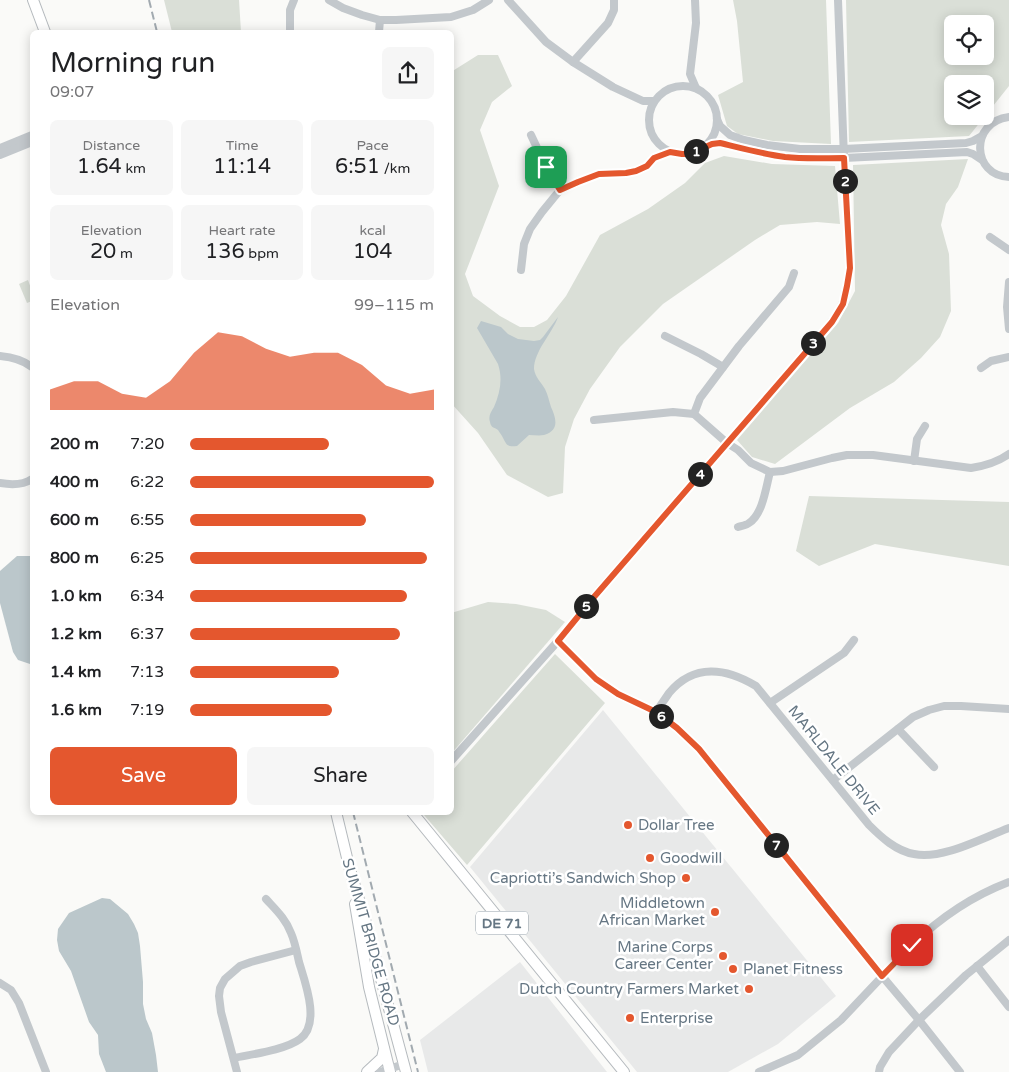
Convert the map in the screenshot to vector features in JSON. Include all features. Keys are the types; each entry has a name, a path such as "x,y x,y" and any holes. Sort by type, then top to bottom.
{"main road":[{"path":"33,0 44,30"},
{"name":"SUMMIT BRIDGE ROAD","path":"337,815 405,1068"},
{"name":"DE 71","path":"414,815 624,1072"},
{"path":"349,866 368,987 384,1048 387,1071"},
{"path":"367,1072 382,1058 384,1048"}],"street":[{"path":"290,30 290,10 294,0"},
{"path":"329,0 343,8 380,20 451,17 473,10 489,0"},
{"path":"508,0 546,42 573,62 613,87 643,102 654,101"},
{"path":"573,62 608,23 614,10 614,0"},
{"path":"682,86 690,74 696,23 695,0"},
{"path":"454,758 558,641 832,322 843,304 850,268 843,148 838,0"},
{"path":"378,30 380,20"},
{"path":"690,74 696,88"},
{"path":"703,148 716,129 716,109 710,98 696,88 682,86 666,90 654,101 649,114 649,123 654,138 670,152 690,154 712,144 720,143 766,154 800,158 844,158 967,152 982,160 994,173 1009,177"},
{"path":"643,102 649,114"},
{"path":"982,160 980,147 985,130 996,120 1009,117"},
{"path":"717,119 724,131 730,135 767,145 800,149 966,143 982,136"},
{"path":"531,135 546,167 560,190"},
{"path":"0,148 30,136"},
{"path":"0,155 30,143"},
{"path":"520,270 524,244 530,229 560,190 599,174 626,173 647,166 654,158 658,143"},
{"path":"654,158 670,152"},
{"path":"990,238 1009,250"},
{"path":"694,414 700,398 739,346 789,287 794,273"},
{"path":"1009,282 1007,307 1009,329"},
{"path":"665,336 702,354 723,367"},
{"path":"0,356 14,358 30,365"},
{"path":"981,368 991,361 1009,358"},
{"path":"594,420 673,412 694,414 751,463 770,472 783,471 847,455 873,455 971,468 996,462 1009,454"},
{"path":"914,461 917,439 924,426"},
{"path":"738,527 750,523 758,514 764,501 770,472"},
{"path":"0,483 10,484 30,480"},
{"path":"770,702 844,654 854,640"},
{"path":"558,641 596,679 618,694 656,712 677,728 699,749 882,976 920,1020 960,1072"},
{"name":"MARLDALE DRIVE","path":"656,712 670,692 680,683 696,674 714,671 730,673 756,686 869,825 884,839 901,850 912,854 930,856 950,851 1009,828"},
{"path":"833,780 913,717 929,710 944,706 1009,710"},
{"path":"898,729 934,767"},
{"path":"759,1072 798,1055 841,1020 923,934 947,915 980,895 1009,882"},
{"path":"234,1058 287,1046 301,1038 308,1031 310,1001 291,932 283,918 266,899"},
{"path":"879,1072 880,1067 890,1052 920,1020 966,975 1009,940"},
{"path":"237,1072 221,1012 220,988 225,979 240,966 296,950"},
{"path":"977,966 1009,1007"},
{"path":"0,983 11,990 19,1003 46,1072"},
{"path":"387,1071 405,1068"}],"shaded area":[{"path":"164,0 239,0 241,30 172,30"},
{"path":"733,0 826,0 831,144 773,141 738,134 727,126 718,95 743,82"},
{"path":"846,0 1009,0 1009,86 994,105 994,75 944,75 944,125 978,125 969,136 849,142"},
{"path":"478,55 498,55 512,86 492,102 480,130 499,186 465,274 473,296 500,316 520,327 534,327 547,320 566,296 600,235 648,209 685,183 705,163 724,156 772,164 835,166 840,224 817,222 780,225 755,240 663,304 620,347 590,389 574,419 565,447 563,493 548,497 507,475 478,433 454,406 454,70"},
{"path":"968,159 958,187 946,204 941,225 949,254 951,311 940,337 921,358 894,382 850,408 775,464 752,457 737,440 838,323 855,291 853,165"},
{"path":"28,280 30,302 27,303 19,284"},
{"path":"558,317 540,349 534,369 547,394 555,419 555,427 549,433 529,435 517,446 509,446 498,430 490,424 491,412 498,396 500,375 498,364 477,328 481,321 501,327 508,334 518,339 534,341 540,340 543,337"},
{"path":"809,496 1009,502 1009,566 875,544 819,566 796,551"},
{"path":"17,556 30,556 30,664 18,660 13,652 0,603 0,571"},
{"path":"488,602 516,604 546,610 565,622 454,751 454,612"},
{"path":"555,654 605,703 467,865 424,815 454,815 454,769"},
{"path":"603,710 836,996 778,1044 728,1072 637,1072 470,867"},
{"path":"102,898 110,899 128,914 138,933 143,982 143,1004 146,1019 152,1033 158,1072 106,1072 99,1054 98,1035 89,1022 71,971 59,951 58,929 69,913"},
{"path":"520,962 607,1072 428,1072 420,1040"}],"railway":[{"path":"149,0 156,30"},
{"path":"354,815 418,1072"}],"place":[{"name":"Dollar Tree","path":"628,825"},
{"name":"Goodwill","path":"650,858"},
{"name":"Capriotti’s Sandwich Shop","path":"686,878"},
{"name":"Middletown African Market","path":"715,912"},
{"name":"Marine Corps Career Center","path":"723,956"},
{"name":"Planet Fitness","path":"733,969"},
{"name":"Dutch Country Farmers Market","path":"749,989"},
{"name":"Enterprise","path":"630,1018"}],"route":[{"path":"546,167 560,190 599,174 636,171 647,166 654,158 670,152 690,154 712,144 720,143 784,157 844,158 850,268 843,304 832,322 656,524 558,641 596,679 618,694 656,712 677,728 699,749 882,976 912,945"}]}
